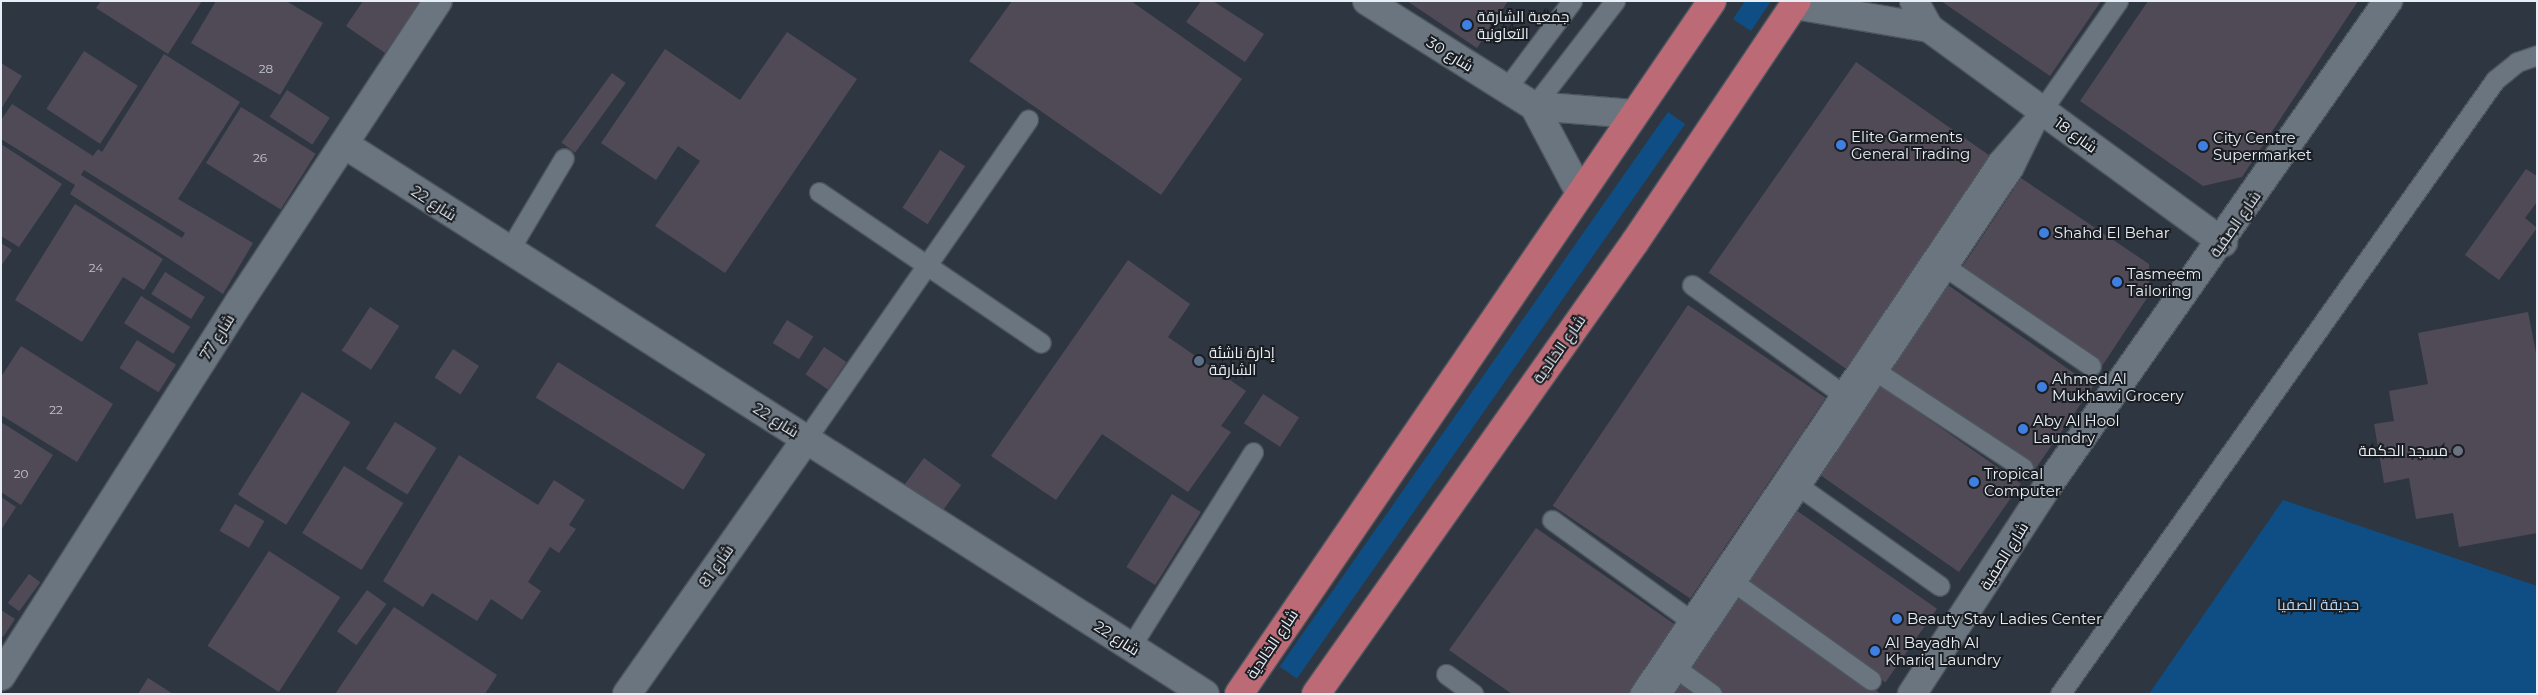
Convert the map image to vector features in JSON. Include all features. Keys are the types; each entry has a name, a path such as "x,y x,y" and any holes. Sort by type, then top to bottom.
{"main road":[{"name":"شارع الخالدية","path":"1239,694 1579,190 1712,1"},
{"name":"شارع الخالدية","path":"1316,694 1636,242 1796,3"}],"street":[{"name":"شارع 77","path":"1,676 240,301 346,146 438,1"},
{"name":"شارع 30","path":"1367,1 1534,106 1634,114"},
{"name":"شارع 18","path":"1914,1 1929,28 2224,242"},
{"name":"شارع الصفية","path":"1912,694 2047,487 2224,242 2388,1"},
{"name":"شارع 18","path":"1796,3 1929,28"},
{"path":"1534,106 1579,190"},
{"name":"شارع 22","path":"346,146 508,252 806,439 1205,694"},
{"name":"شارع 81","path":"627,694 806,439"}],"lane":[{"path":"1506,89 1572,1"},
{"path":"1534,106 1615,1"},
{"path":"1639,694 2007,147 2042,110 2118,1"},
{"path":"2060,694 2495,80 2516,62 2537,55"},
{"path":"1661,694 2013,169 2042,110"},
{"path":"806,439 929,268 1028,120"},
{"path":"508,252 564,158"},
{"path":"819,192 1041,344"},
{"path":"1947,268 2091,366"},
{"path":"1692,285 1841,393"},
{"path":"1877,372 2023,468"},
{"path":"1131,646 1253,452"},
{"path":"1800,487 1940,586"},
{"path":"1552,520 1689,619"},
{"path":"1735,583 1871,680"},
{"path":"1677,669 1712,694"},
{"path":"1446,674 1474,694"}],"green space":[{"path":"1745,1 1771,1 1751,31 1733,19"},
{"path":"1668,112 1685,124 1297,679 1280,667"},
{"name":"حديقة الصفيا","path":"2283,500 2537,586 2537,694 2149,694"}],"building":[{"path":"101,1 202,1 168,54 96,8"},
{"path":"216,1 286,1 323,23 280,95 191,43"},
{"path":"363,1 420,2 385,53 346,26"},
{"path":"1012,1 1131,1 1242,79 1161,195 969,61"},
{"path":"1201,1 1213,1 1264,34 1245,62 1186,22"},
{"name":"جمعية الشارقة التعاونية","path":"1407,1 1508,1 1477,48"},
{"path":"1941,1 2101,1 2050,76"},
{"path":"2148,1 2358,1 2242,177 2203,186 2080,101"},
{"path":"787,32 857,79 725,273 655,226 700,161 678,146 656,180 601,143 665,49 740,100"},
{"path":"84,51 138,86 100,144 46,109"},
{"path":"164,54 240,102 178,199 253,243 223,294 70,194 75,185 1,139 1,120 12,104 93,156 98,149 102,152","holes":["84,170 185,233 182,238 81,175"]},
{"path":"1856,62 1994,159 1847,369 1709,273"},
{"path":"1,63 22,76 1,109"},
{"path":"612,73 626,83 575,153 561,143"},
{"path":"287,90 330,118 312,145 270,117"},
{"path":"241,107 316,154 281,210 206,163"},
{"path":"1,144 62,184 19,247 1,236"},
{"path":"940,150 965,166 928,224 902,208"},
{"path":"2526,169 2537,176 2537,202 2525,218 2537,228 2499,280 2465,255"},
{"path":"2021,178 2149,264 2149,295 2102,366 1960,270"},
{"path":"75,204 163,259 144,290 123,277 82,342 15,300"},
{"path":"1,243 12,250 1,266"},
{"path":"1128,260 1190,304 1168,337 1246,391 1221,426 1231,432 1188,492 1102,434 1056,500 991,456"},
{"path":"165,272 205,297 191,319 151,294"},
{"path":"1948,285 2093,387 2033,473 1888,371"},
{"path":"141,296 190,327 173,354 124,323"},
{"path":"1688,305 1826,398 1690,598 1553,506"},
{"path":"370,307 399,326 371,370 342,351"},
{"name":"مسجد الحكمة","path":"2528,312 2537,358 2537,533 2459,547 2453,513 2416,519 2409,478 2384,483 2374,424 2394,421 2389,391 2428,384 2418,333"},
{"path":"787,320 813,336 799,359 773,343"},
{"path":"137,340 176,364 159,392 120,368"},
{"path":"21,346 113,404 77,462 1,415 1,377"},
{"path":"824,347 846,362 828,389 806,374"},
{"path":"453,349 479,366 460,394 434,378"},
{"path":"558,362 706,454 683,490 536,398"},
{"path":"1880,385 2021,484 1959,572 1818,473"},
{"path":"302,392 350,422 286,525 238,495"},
{"path":"1263,394 1299,417 1280,447 1244,423"},
{"path":"1,422 53,455 21,505 1,492"},
{"path":"395,422 437,448 407,495 366,469"},
{"path":"459,455 538,505 554,480 585,500 569,525 576,529 559,553 550,547 528,582 541,591 522,620 491,599 477,621 432,593 423,607 383,581"},
{"path":"924,458 961,485 938,517 900,490"},
{"path":"344,466 403,503 361,570 302,533"},
{"path":"1172,494 1201,512 1155,585 1126,567"},
{"path":"1,497 16,507 1,530"},
{"path":"235,504 264,521 249,548 220,531"},
{"path":"1796,510 1937,609 1885,682 1744,584"},
{"path":"1536,528 1680,628 1634,694 1512,694 1449,650"},
{"path":"269,551 340,597 279,692 207,646"},
{"path":"29,574 40,582 19,611 8,603"},
{"path":"367,590 386,604 356,645 337,631"},
{"path":"1739,594 1881,694 1723,694 1687,668"},
{"path":"394,607 497,675 485,694 335,694"},
{"path":"1,610 15,619 3,637 1,635"},
{"path":"148,678 173,694 138,694"},
{"path":"1679,683 1694,694 1672,694"}],"place":[{"name":"جمعية الشارقة التعاونية","path":"1467,25"},
{"name":"Elite Garments General Trading","path":"1841,145"},
{"name":"City Centre Supermarket","path":"2203,146"},
{"name":"Shahd El Behar","path":"2044,233"},
{"name":"Tasmeem Tailoring","path":"2117,282"},
{"name":"إدارة ناشئة الشارقة","path":"1199,361"},
{"name":"Ahmed Al Mukhawi Grocery","path":"2042,387"},
{"name":"Aby Al Hool Laundry","path":"2023,429"},
{"name":"مسجد الحكمة","path":"2458,451"},
{"name":"Tropical Computer","path":"1974,482"},
{"name":"Beauty Stay Ladies Center","path":"1897,619"},
{"name":"Al Bayadh Al Khariq Laundry","path":"1875,651"}]}
